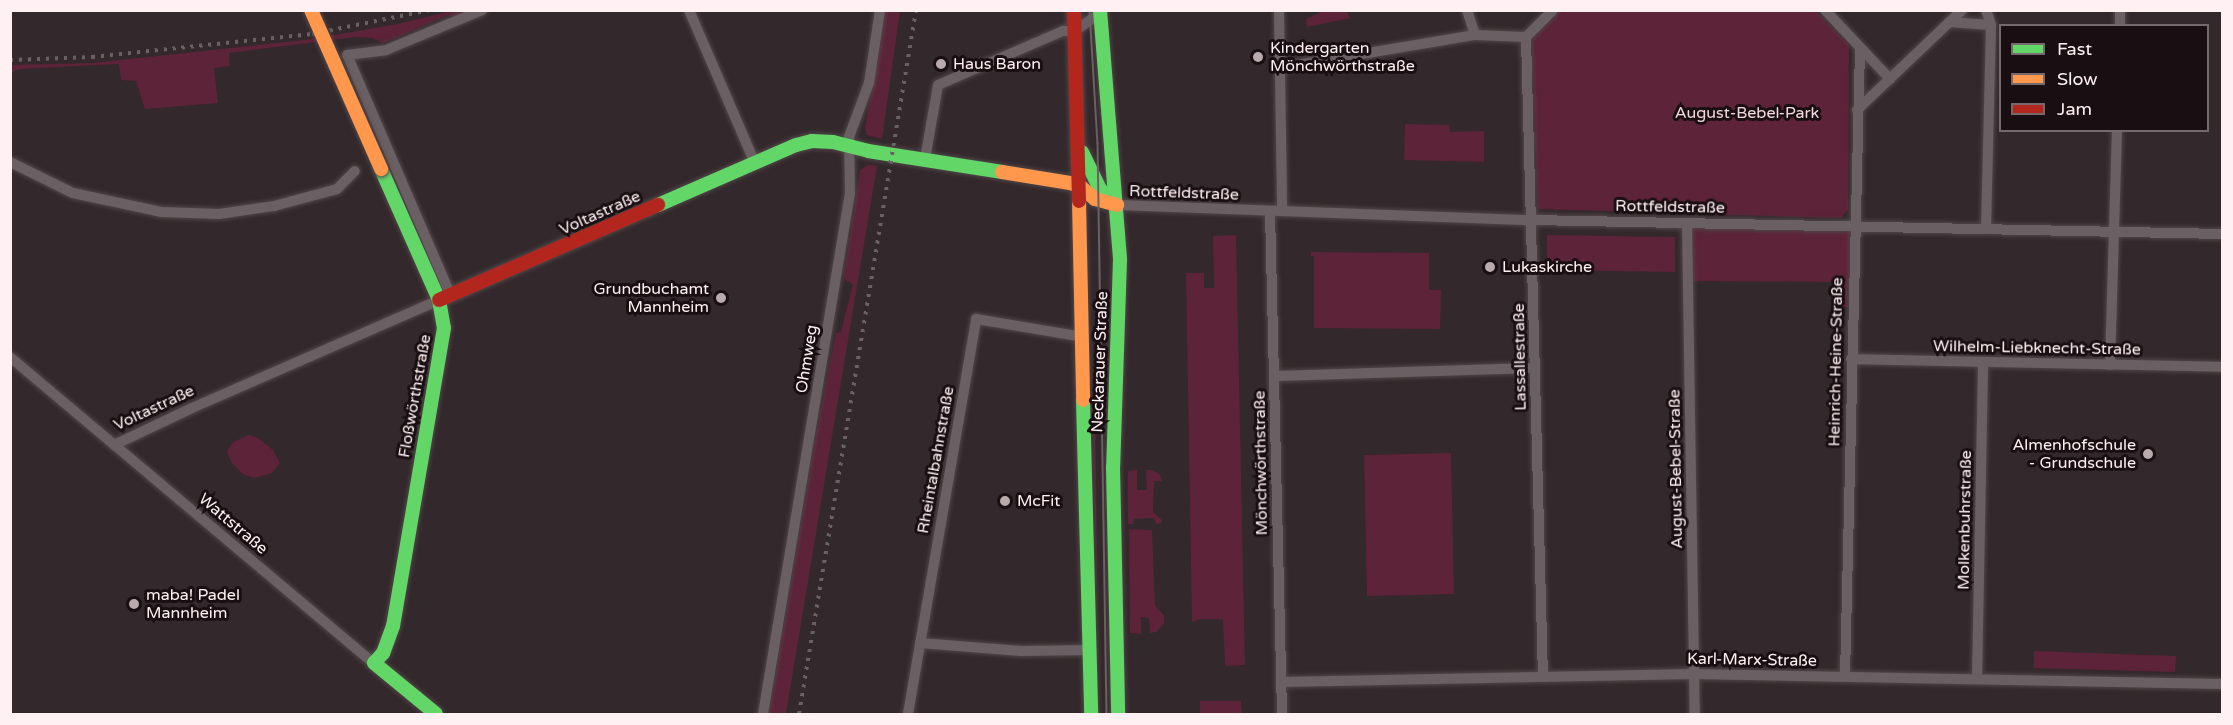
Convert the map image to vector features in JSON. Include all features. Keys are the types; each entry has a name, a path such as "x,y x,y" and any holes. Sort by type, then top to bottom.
{"main road":[{"name":"Floßwörthstraße","path":"311,10 381,169 445,298 444,328 393,626 383,653 374,663"},
{"name":"Neckarauer Straße","path":"1074,10 1091,714"},
{"name":"Neckarauer Straße","path":"1101,11 1104,78 1114,169 1118,236 1113,467 1118,714"},
{"name":"Voltastraße","path":"445,298 796,145 812,141 824,140 1080,186"},
{"path":"1079,148 1096,183 1106,198 1117,205"},
{"path":"1080,186 1096,183 1114,169"},
{"path":"1080,186 1088,190 1096,200 1118,236"},
{"path":"1096,200 1117,205"},
{"name":"Wattstraße","path":"374,663 436,714"}],"street":[{"name":"Floßwörthstraße","path":"445,298 391,157 347,55 386,50 482,10"},
{"path":"689,10 755,163"},
{"name":"Ohmweg","path":"763,714 850,193 849,137 869,83 880,10"},
{"path":"1279,10 1282,212"},
{"path":"1467,10 1473,20 1475,35"},
{"path":"1279,68 1475,35 1526,37 1553,10"},
{"path":"1825,10 1890,79"},
{"path":"1857,110 1962,10"},
{"path":"1986,10 1991,26 1986,229"},
{"path":"926,159 938,85 1064,31 1075,31 1101,11"},
{"path":"1949,22 1991,26"},
{"name":"Lassallestraße","path":"1526,37 1543,677"},
{"name":"Heinrich-Heine-Straße","path":"1845,676 1860,48"},
{"path":"2110,365 2117,132"},
{"path":"10,162 73,194 162,212 219,214 274,206 337,189 355,171"},
{"name":"Rottfeldstraße","path":"1117,205 1532,220 2223,234"},
{"name":"Mönchwörthstraße","path":"1270,211 1282,714"},
{"name":"August-Bebel-Straße","path":"1687,223 1695,714"},
{"name":"Voltastraße","path":"114,445 192,408 445,298"},
{"name":"Rheintalbahnstraße","path":"908,714 976,319 1083,337"},
{"name":"Wattstraße","path":"10,357 374,663"},
{"name":"Wilhelm-Liebknecht-Straße","path":"1851,359 2223,367"},
{"name":"Molkenbuhrstraße","path":"1977,679 1983,362"},
{"path":"1274,376 1535,369"},
{"path":"920,643 1021,651 1090,650"},
{"name":"Karl-Marx-Straße","path":"1281,682 1693,674 2223,684"}],"green space":[{"path":"451,11 473,11 455,19 448,15 383,43 372,38 356,37 229,53 230,66 214,68 218,103 145,109 136,81 121,80 119,64 19,69 11,73 10,65 93,63 313,39 402,23"},
{"path":"885,11 900,11 882,139 867,135 865,128"},
{"path":"1318,11 1347,11 1350,18 1307,27 1306,19 1319,13"},
{"name":"August-Bebel-Park","path":"1559,11 1816,11 1849,45 1848,210 1841,218 1538,209 1532,46 1534,34"},
{"path":"1405,124 1449,125 1450,132 1484,131 1484,162 1404,160"},
{"path":"868,165 877,166 786,714 769,714 816,435 836,333 841,332 853,284 845,280 844,276 860,170"},
{"path":"1687,223 1854,226 1852,307 1835,307 1834,282 1688,281"},
{"path":"1236,235 1245,665 1225,666 1223,619 1200,619 1192,622 1186,273 1204,273 1204,288 1214,288 1213,236"},
{"path":"1547,235 1675,237 1675,272 1547,270"},
{"path":"1311,252 1429,253 1429,290 1441,290 1440,329 1314,328 1314,256 1311,256"},
{"path":"1090,396 1095,396 1097,611 1093,427"},
{"path":"249,435 258,438 273,450 280,463 272,473 254,478 243,474 231,462 227,451 233,442"},
{"path":"1451,453 1454,594 1367,596 1364,455"},
{"path":"1137,470 1137,490 1147,490 1146,470 1152,470 1160,475 1162,481 1154,481 1153,512 1162,520 1162,523 1156,524 1154,518 1134,519 1133,524 1128,524 1128,471"},
{"path":"1129,529 1152,530 1155,606 1164,615 1164,624 1156,632 1150,633 1149,618 1141,617 1141,634 1130,633"},
{"path":"2034,651 2176,656 2175,672 2034,668"},
{"path":"1200,701 1241,701 1242,714 1200,714"}],"tram line":[{"path":"1090,10 1098,143 1107,714"}],"railway":[{"path":"10,60 92,57 312,34 430,10"},
{"path":"799,714 916,10"}],"traffic: fast":[{"path":"1100,10 1120,260 1113,467 1118,714"},
{"path":"658,205 796,145 812,141 833,142 868,151 1002,172"},
{"path":"1082,152 1100,189 1117,205"},
{"path":"381,169 439,300 444,328 393,626 383,653 374,663 436,714"},
{"path":"1083,400 1091,714"}],"traffic: slow":[{"path":"311,10 381,169"},
{"path":"1002,172 1070,183 1080,186 1095,199 1117,205"},
{"path":"1079,201 1083,400"}],"traffic: jam":[{"path":"1074,10 1079,201"},
{"path":"439,300 658,205"}],"place":[{"name":"Kindergarten Mönchwörthstraße","path":"1258,57"},
{"name":"Haus Baron","path":"941,64"},
{"name":"Lukaskirche","path":"1490,267"},
{"name":"Grundbuchamt Mannheim","path":"721,298"},
{"name":"Almenhofschule - Grundschule","path":"2148,454"},
{"name":"McFit","path":"1005,501"},
{"name":"maba! Padel Mannheim","path":"134,604"}]}
